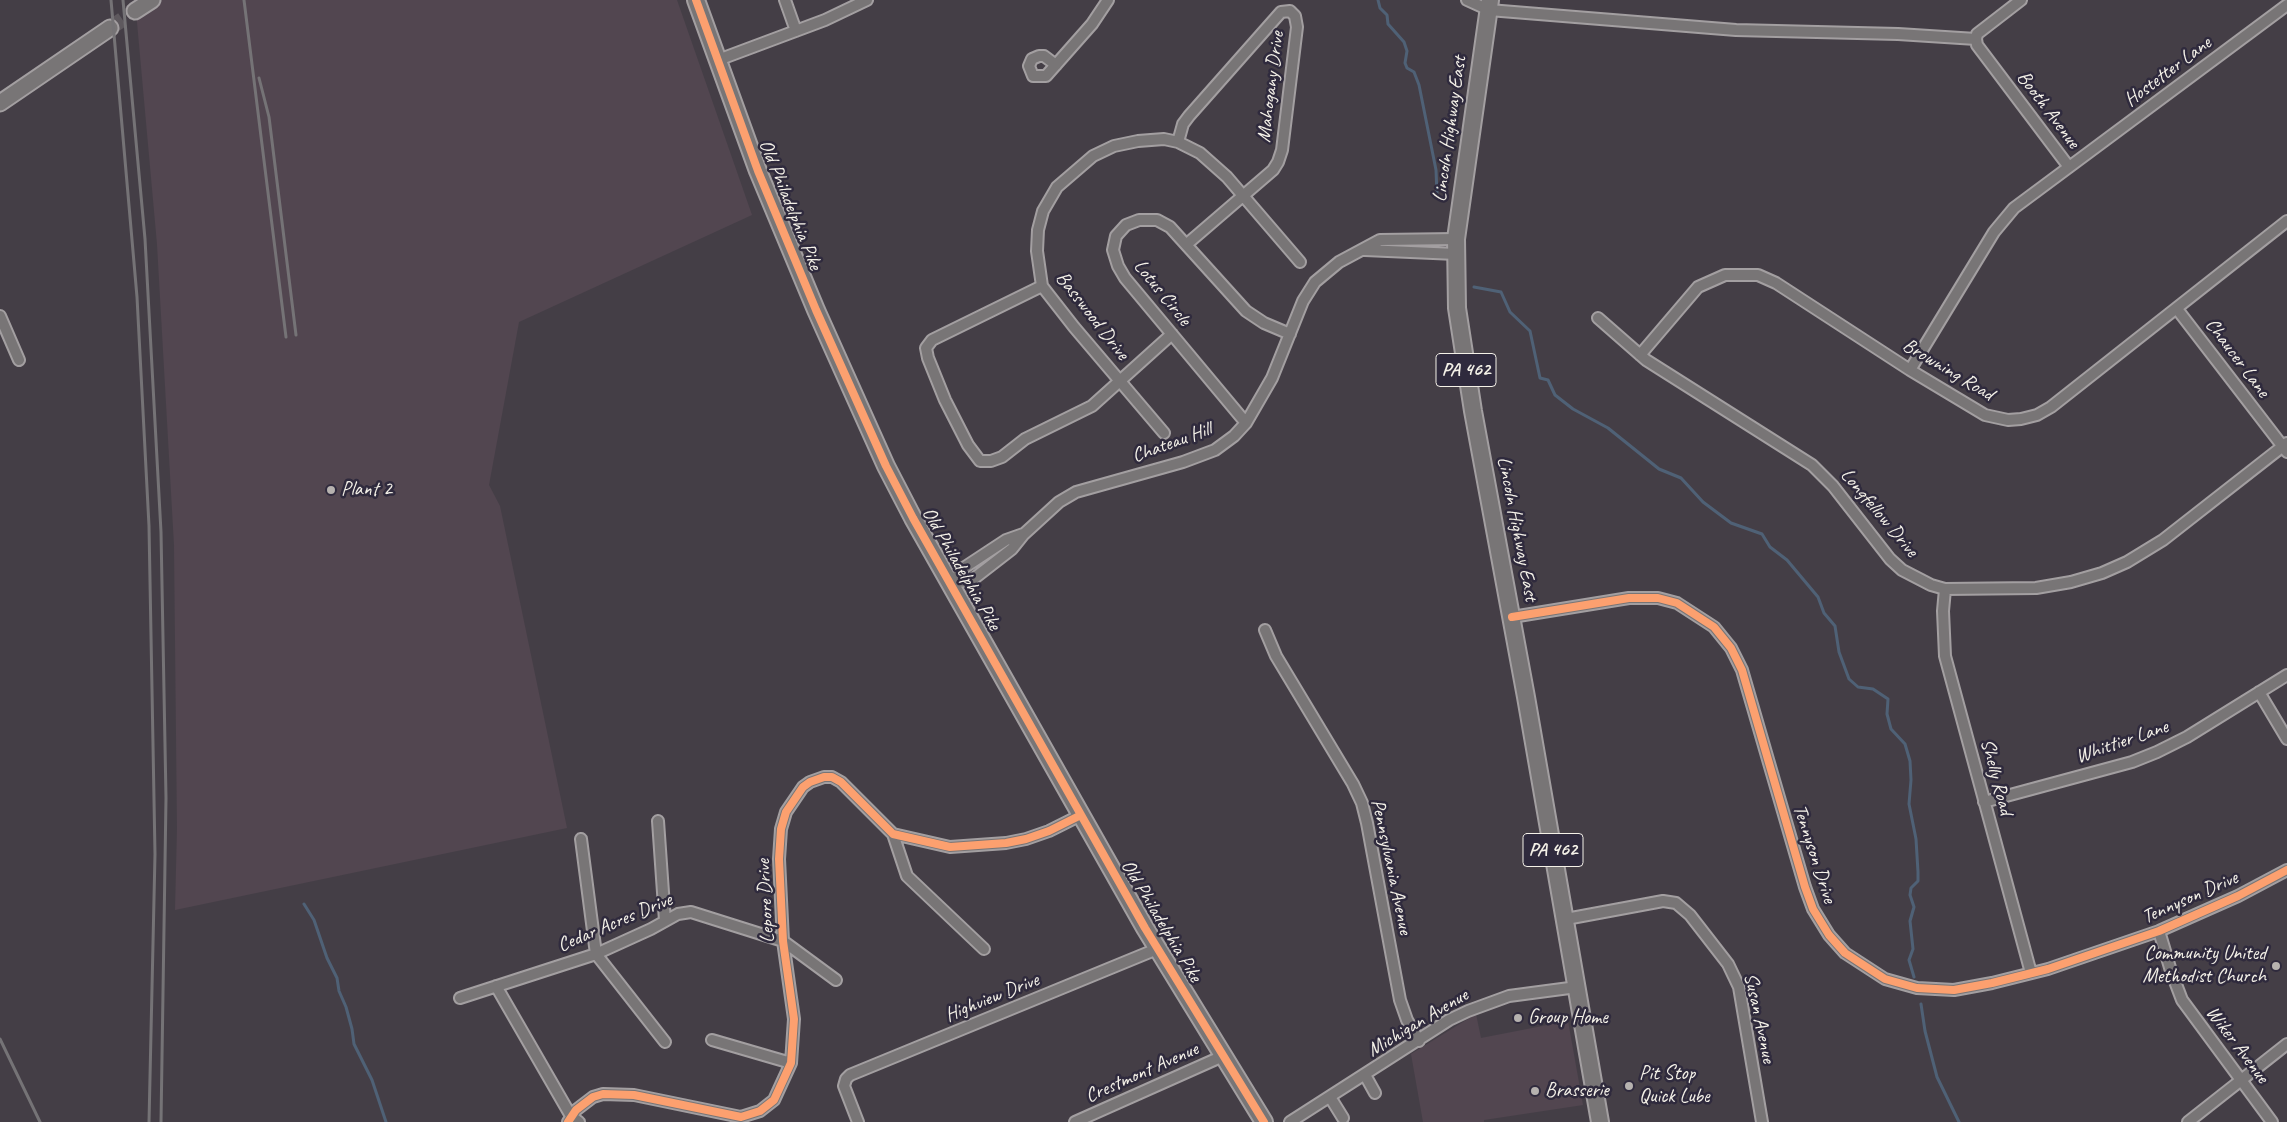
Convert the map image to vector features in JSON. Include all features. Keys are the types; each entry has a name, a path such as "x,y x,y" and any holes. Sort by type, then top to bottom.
{"main road":[{"path":"135,11 152,0"},
{"name":"Old Philadelphia Pike","path":"696,0 758,172 866,426 913,518 1080,815 1157,949 1264,1122"},
{"name":"Lincoln Highway East","path":"1489,5 1465,166 1456,246 1457,308 1463,351 1566,919 1600,1122"},
{"path":"0,103 110,28"}],"street":[{"path":"785,0 796,31"},
{"path":"718,60 825,20 867,0"},
{"path":"1056,65 1092,24 1108,0"},
{"path":"1467,0 1489,5 1736,30 1898,34 1976,39 1978,34 2021,0"},
{"name":"Hostetter Lane","path":"2069,167 2287,5"},
{"name":"Mahogany Drive","path":"1178,142 1183,124 1189,116 1281,12 1290,11 1295,16 1298,27 1282,150 1273,170 1187,244"},
{"name":"Booth Avenue","path":"1910,370 1994,232 2020,204 2069,167 1977,44 1976,39"},
{"name":"Basswood Drive","path":"1164,433 1042,286 1037,251 1038,230 1043,211 1057,187 1093,156 1114,146 1138,141 1164,140 1178,142 1200,152 1227,177 1300,262"},
{"name":"Lotus Circle","path":"1246,423 1125,278 1118,266 1113,250 1116,236 1126,225 1138,220 1157,220 1170,227 1187,244 1233,299 1246,311 1290,334"},
{"name":"Browning Road","path":"1640,355 1698,287 1718,277 1753,274 1776,283 1910,370 1986,415 2008,420 2021,419 2036,415 2050,407 2287,221"},
{"name":"Chateau Hill","path":"951,583 972,580 1012,550 1024,534 1059,502 1076,492 1183,462 1215,450 1234,436 1246,423 1272,378 1303,301 1315,282 1339,262 1364,250 1456,246"},
{"path":"1042,286 932,340 926,348 928,358 945,400 968,445 980,461 991,461 1002,457 1025,439 1092,406 1172,334"},
{"name":"Chaucer Lane","path":"2177,309 2286,447"},
{"path":"0,316 19,360"},
{"name":"Longfellow Drive","path":"1598,318 1640,355 1679,383 1812,465 1833,486 1890,559 1902,570 1931,585 1945,589 2036,588 2071,582 2119,566 2163,540 2286,447"},
{"name":"Shelly Road","path":"1945,589 1942,611 1945,656 2031,973"},
{"name":"Tennyson Drive","path":"1512,617 1640,598 1658,598 1677,603 1702,618 1725,638 1737,656 1742,670 1805,887 1818,919 1836,944 1853,960 1876,975 1917,988 1954,990 2031,973 2158,930 2230,899 2287,870"},
{"name":"Pennsylvania Avenue","path":"1265,630 1276,656 1353,784 1362,803 1400,1000 1407,1020 1419,1040"},
{"name":"Whittier Lane","path":"1984,802 2132,762 2157,752 2186,737 2287,675"},
{"path":"2259,692 2287,739"},
{"name":"Lepore Drive","path":"573,1120 576,1110 593,1097 614,1093 634,1095 735,1119 760,1111 774,1100 790,1063 794,1019 783,941 779,859 781,829 786,812 803,788 818,778 832,777 841,782 893,834"},
{"path":"893,834 950,847 1006,843 1026,839 1048,831 1080,815"},
{"path":"658,821 665,922"},
{"path":"893,834 907,876 984,949"},
{"path":"581,839 596,954 665,1042"},
{"name":"Susan Avenue","path":"1566,919 1663,901 1676,903 1690,915 1728,964 1739,987 1762,1122"},
{"name":"Cedar Acres Drive","path":"460,998 596,954 678,914 690,912 783,941 836,980"},
{"name":"Wiker Avenue","path":"2158,930 2170,972 2182,1000 2272,1122"},
{"name":"Highview Drive","path":"858,1122 844,1090 844,1083 850,1075 1157,949"},
{"path":"496,986 573,1120"},
{"name":"Michigan Avenue","path":"1290,1122 1449,1020 1488,1002 1530,992 1577,986"},
{"path":"712,1040 790,1063"},
{"path":"2188,1122 2287,1044"},
{"name":"Crestmont Avenue","path":"1075,1122 1223,1056"},
{"path":"1365,1075 1375,1093"},
{"path":"1330,1097 1343,1118"}],"shaded area":[{"path":"135,0 677,0 752,215 519,322 489,485 500,506 567,828 175,910 177,829 174,545 157,244"},
{"path":"1476,1014 1481,1038 1568,1021 1583,1105 1484,1120 1484,1122 1423,1122 1411,1054"}],"waterway":[{"path":"1378,0 1380,8 1387,15 1388,24 1404,42 1407,51 1405,63 1407,68 1414,72 1419,85 1436,170 1437,194"},
{"path":"1474,287 1501,292 1510,312 1530,331 1540,378 1548,380 1555,395 1573,409 1608,428 1659,469 1681,478 1703,502 1731,523 1762,534 1770,547 1787,560 1818,597 1824,613 1835,626 1839,652 1849,679 1858,687 1873,689 1888,699 1887,714 1891,729 1905,744 1910,761 1909,804 1916,839 1918,872 1918,881 1911,888 1910,895 1914,907 1910,921 1913,949 1909,960 1914,977"},
{"path":"304,904 314,920 327,958 337,978 339,991 352,1029 354,1044 372,1080 386,1122"},
{"path":"1921,1004 1925,1031 1937,1077 1959,1122"}],"tunnel":[{"path":"110,28 135,11"}],"railway":[{"path":"111,0 137,297 149,526 155,854 149,1122"},
{"path":"123,0 145,239 161,532 166,798 161,1122"},
{"path":"244,0 286,337"},
{"path":"259,78 269,117 296,335"},
{"path":"0,1039 40,1122"}],"cycle path":[{"path":"696,0 758,171 816,310 886,466 913,518 1145,928 1264,1122"},
{"path":"1512,617 1629,598 1658,598 1677,603 1714,627 1731,648 1742,670 1813,909 1829,935 1845,953 1885,979 1917,988 1954,990 2048,969 2159,931 2238,896 2287,870"},
{"path":"568,1122 576,1110 593,1097 603,1094 634,1095 741,1117 760,1111 774,1100 791,1063 794,1019 783,941 779,859 781,829 786,812 803,787 810,782 824,777 832,777 841,782 893,834 950,847 1006,843 1026,839 1049,831 1081,815"}],"place":[{"name":"Plant 2","path":"331,490"},
{"name":"Community United Methodist Church","path":"2276,966"},
{"name":"Group Home","path":"1518,1018"},
{"name":"Pit Stop Quick Lube","path":"1629,1086"},
{"name":"Brasserie","path":"1535,1091"}]}
